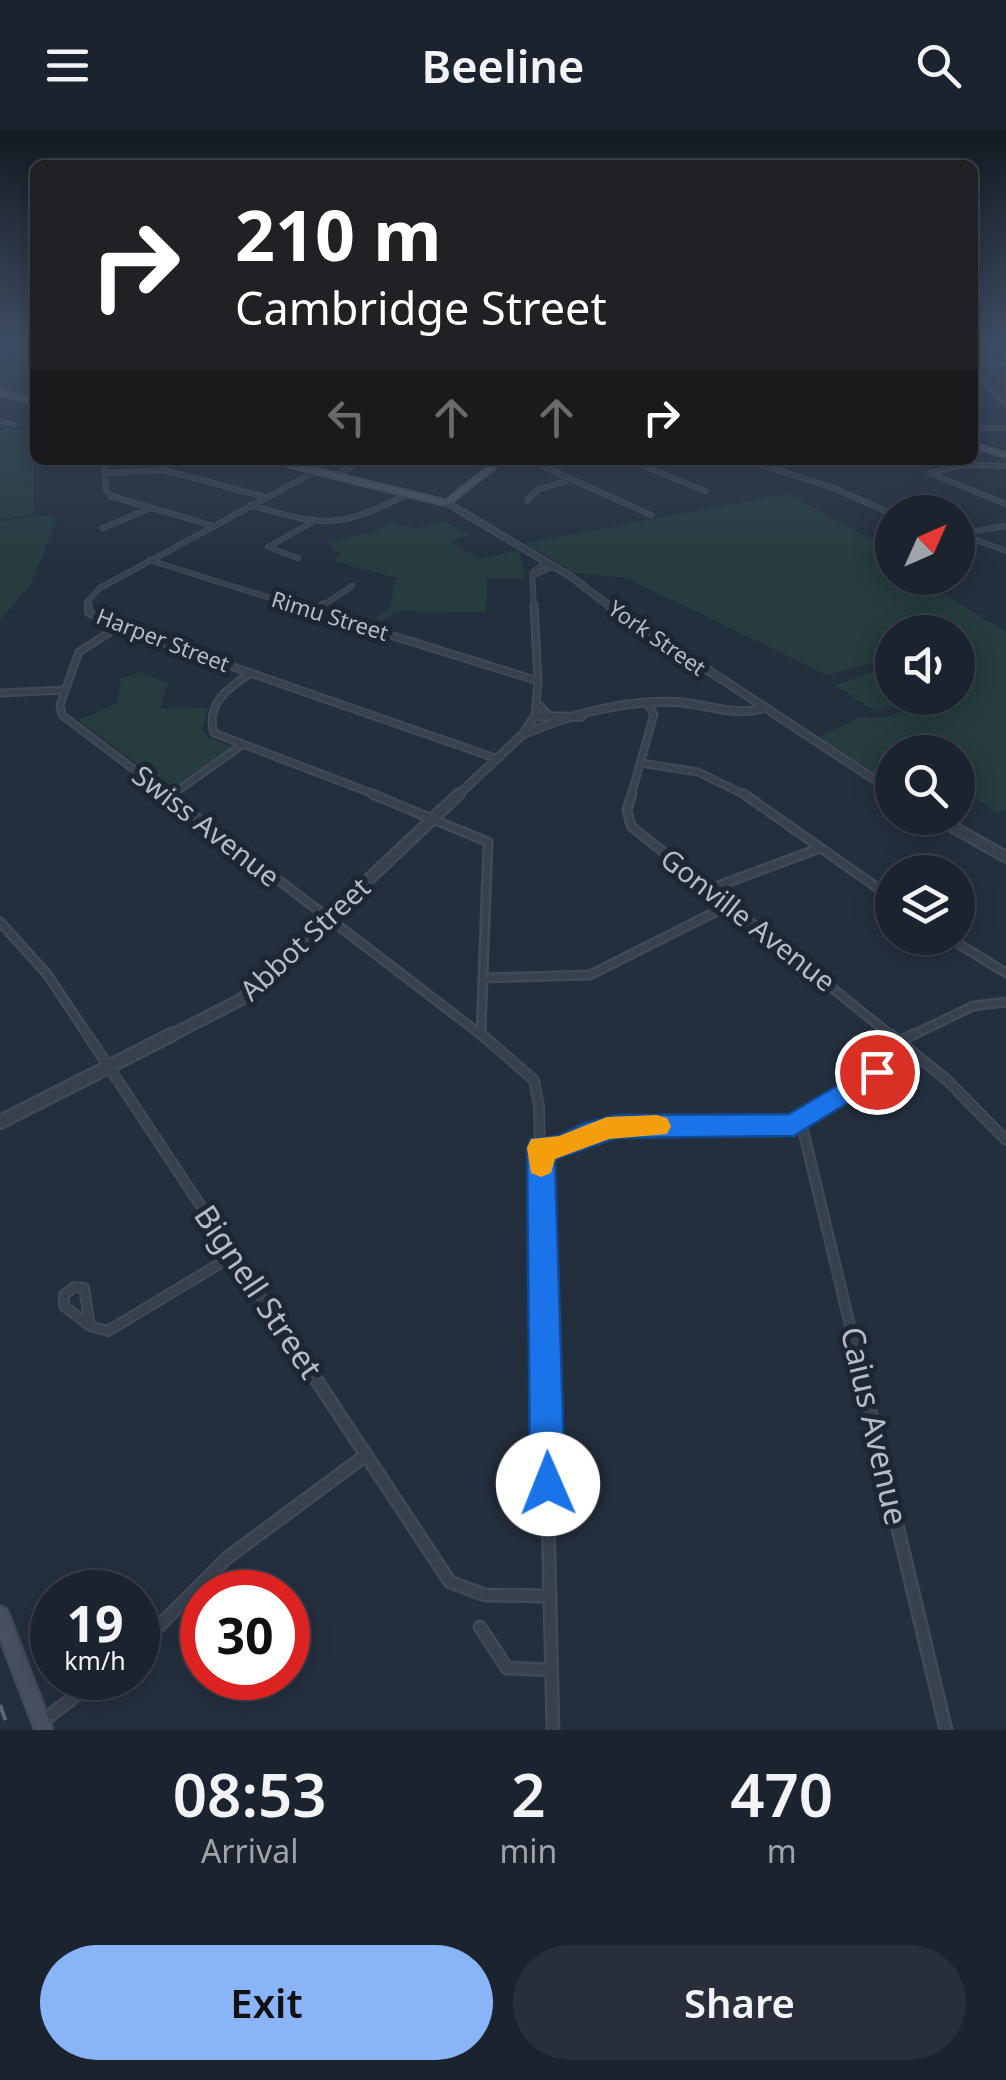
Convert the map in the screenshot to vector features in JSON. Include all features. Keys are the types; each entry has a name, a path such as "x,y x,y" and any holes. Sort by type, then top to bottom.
{"main road":[{"path":"978,446 1006,455"},
{"path":"291,465 447,502 495,465"},
{"path":"0,1615 43,1726"}],"street":[{"path":"0,422 15,425"},
{"path":"978,426 1006,428"},
{"path":"104,465 108,494 210,525"},
{"path":"334,476 357,465"},
{"path":"540,465 651,515"},
{"path":"641,465 705,491"},
{"path":"763,465 834,488 875,506"},
{"path":"1006,466 963,466 930,472 1006,504"},
{"path":"105,473 164,470 265,497"},
{"name":"Harper Street","path":"316,471 210,525 100,588 87,602 92,616 498,759"},
{"path":"527,501 541,488 571,479"},
{"path":"250,505 335,525 352,522 407,494"},
{"name":"York Street","path":"447,502 551,564 761,709 875,780"},
{"path":"103,528 150,508"},
{"path":"298,558 268,547 312,522"},
{"path":"975,531 1006,526"},
{"path":"975,540 1006,552"},
{"name":"Rimu Street","path":"149,560 538,681"},
{"path":"551,564 534,575 536,722 678,702 748,712 761,709"},
{"path":"314,611 352,586"},
{"path":"0,693 65,690 82,648 118,627"},
{"path":"512,673 538,667"},
{"path":"251,673 222,692 210,724 214,732 488,842 481,1034"},
{"name":"Swiss Avenue","path":"65,690 59,709 62,715 524,1066 534,1080 540,1148"},
{"name":"Gonville Avenue","path":"648,704 654,714 628,821 948,1080 1006,1140"},
{"path":"538,706 550,719"},
{"name":"Abbot Street","path":"522,736 535,716"},
{"name":"Abbot Street","path":"0,1122 242,999 522,736 550,719"},
{"path":"169,797 243,745"},
{"path":"641,762 698,772 735,788 875,886"},
{"path":"967,835 1006,857"},
{"path":"708,889 820,848"},
{"path":"484,978 590,975 729,905"},
{"name":"Bignell Street","path":"0,922 47,974 440,1568 458,1588 480,1595 550,1596"},
{"path":"975,954 1006,973"},
{"path":"900,1040 973,1006 1006,1002"},
{"path":"553,1730 540,1148 561,1147 595,1130 616,1126 780,1126 801,1121 911,1050"},
{"name":"Caius Avenue","path":"801,1121 946,1730"},
{"path":"90,1325 108,1331 118,1327 234,1256"},
{"path":"160,1628 227,1558 366,1455"},
{"path":"480,1627 507,1668 552,1670"},
{"path":"43,1726 73,1700"}],"green space":[{"path":"0,430 30,430 33,515 0,519"},
{"path":"788,494 875,541 875,595 946,595 1006,632 1006,810 996,813 975,797 975,735 875,735 875,773 816,738 861,717 975,715 975,615 875,615 875,662 827,675 626,578 575,573 525,543"},
{"path":"50,515 57,520 30,586 0,620 0,521"},
{"path":"444,521 471,535 450,541 479,559 520,550 525,578 487,578 486,612 397,611 375,625 369,623 389,609 396,578 334,561 340,553 331,548 329,541 375,532 390,523 417,528"},
{"path":"875,671 875,711 835,685"},
{"path":"139,672 168,683 160,709 208,708 202,730 209,738 232,747 172,790 79,720 117,703 121,679"}],"railway":[{"path":"0,1705 9,1730"}],"slow traffic":[{"path":"541,1165 540,1148 561,1147 595,1130 657,1126"}],"route":[{"path":"548,1484 540,1148 561,1147 595,1130 616,1126 794,1125 877,1072"}]}
